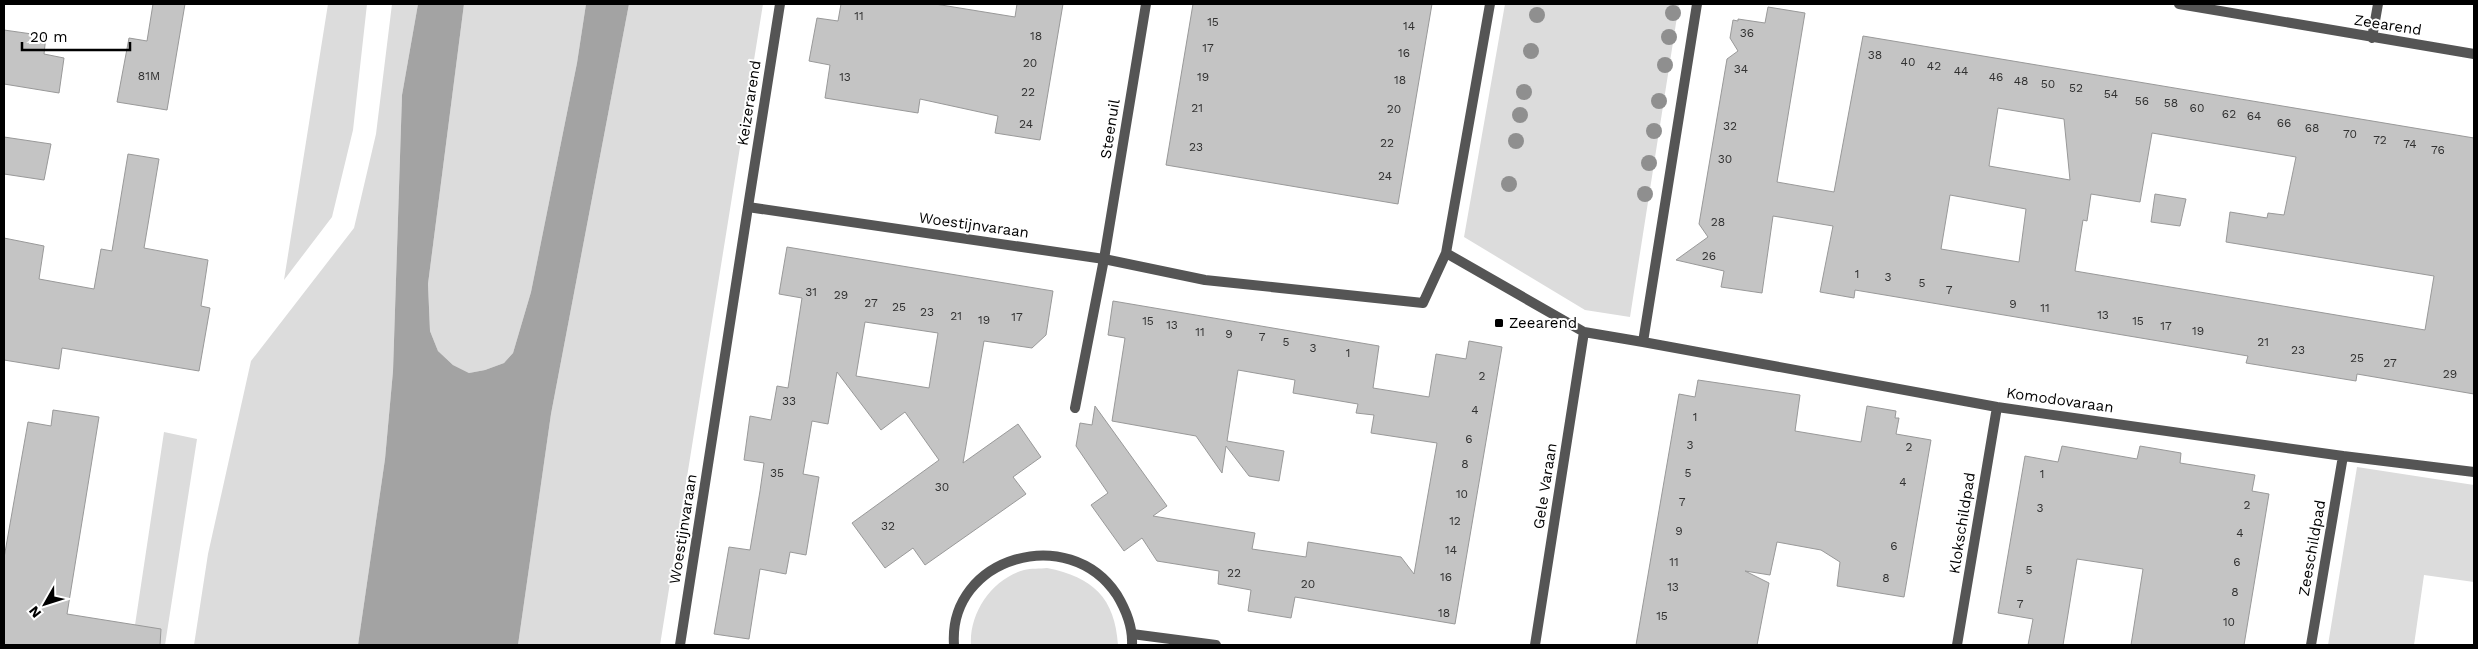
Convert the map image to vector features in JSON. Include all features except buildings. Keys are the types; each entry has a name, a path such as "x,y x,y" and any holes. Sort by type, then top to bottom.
{"street":[{"name":"Keizerarend","path":"748,207 780,4"},
{"name":"Steenuil","path":"1075,408 1104,259 1146,4"},
{"path":"1490,4 1446,253 1584,332 1643,342 1697,4"},
{"name":"Zeearend","path":"2179,4 2474,54"},
{"path":"2372,38 2378,4"},
{"name":"Woestijnvaraan","path":"680,645 748,207 1104,259 1205,280 1423,303 1446,253"},
{"name":"Gele Varaan","path":"1535,645 1584,332"},
{"name":"Komodovaraan","path":"1643,342 1997,406 2343,456 2474,472"},
{"name":"Klokschildpad","path":"1957,645 1997,406"},
{"name":"Zeeschildpad","path":"2311,645 2343,456"},
{"path":"954,645 954,636 961,606 978,581 1002,564 1030,555 1059,556 1087,565 1110,584 1125,608 1132,640 1216,645"}],"shaded area":[{"path":"328,4 367,4 353,130 332,217 284,280"},
{"path":"392,4 418,4 402,95 393,371 385,459 358,645 194,645 208,554 251,361 354,228 376,134"},
{"path":"418,4 464,4 428,284 430,331 438,351 453,365 469,373 485,370 504,363 513,353 531,292 577,63 586,4 629,4 551,414 518,645 358,645 385,459 393,371 402,95"},
{"path":"464,4 586,4 577,63 531,292 513,353 504,363 485,370 469,373 453,365 438,351 430,331 428,284"},
{"path":"629,4 763,4 660,645 518,645 551,414"},
{"path":"1505,4 1679,4 1630,317 1585,310 1464,237"},
{"path":"164,432 197,439 165,645 132,645"},
{"path":"2357,467 2474,485 2474,582 2424,575 2414,645 2328,645"},
{"path":"1047,568 1077,577 1099,592 1112,614 1118,645 971,645 971,633 978,610 993,589 1012,574 1027,569"}],"place":[{"name":"Zeearend","path":"1499,323"}]}
